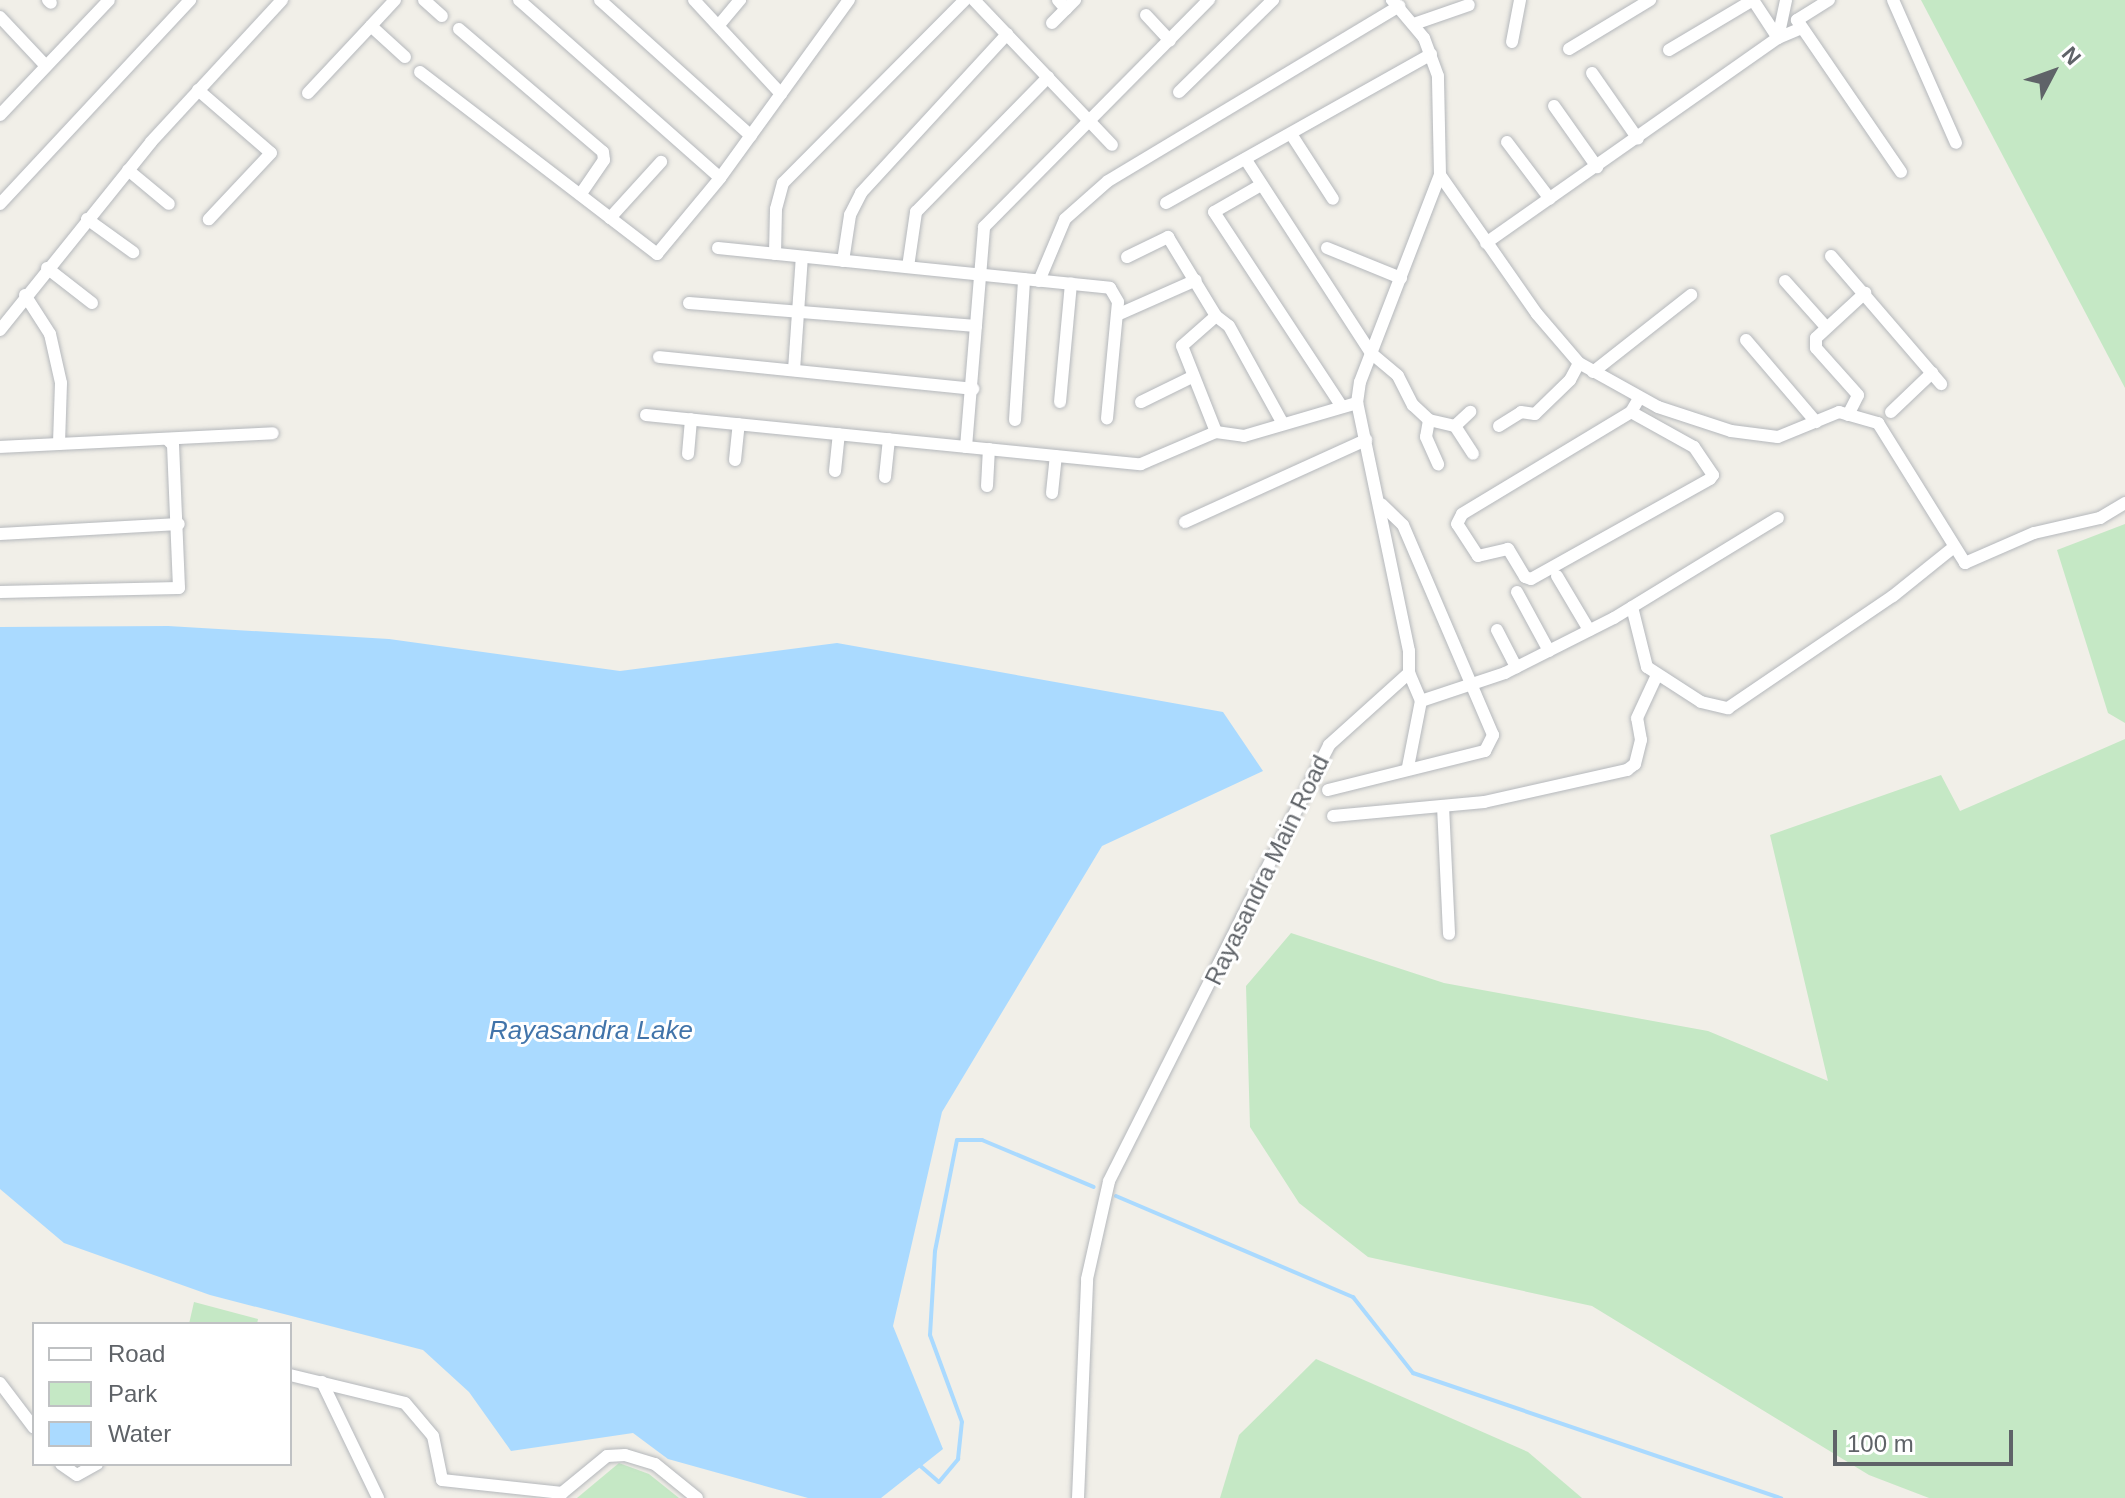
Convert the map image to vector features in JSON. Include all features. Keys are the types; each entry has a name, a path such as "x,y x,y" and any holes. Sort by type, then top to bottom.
{"street":[{"path":"0,115 109,0"},
{"path":"0,204 190,0"},
{"path":"0,330 128,170 282,0"},
{"path":"308,93 395,0"},
{"path":"424,0 442,16"},
{"path":"519,0 720,178"},
{"path":"600,0 751,136"},
{"path":"694,0 781,94"},
{"path":"719,25 740,0"},
{"path":"420,72 657,254 720,178 849,0"},
{"path":"775,254 776,209 783,183 965,0"},
{"path":"974,0 1112,145"},
{"path":"966,447 984,227 1209,0"},
{"path":"1179,92 1273,0"},
{"path":"1512,42 1520,0"},
{"path":"1569,49 1650,0"},
{"path":"1669,50 1753,0 1778,38"},
{"path":"1778,38 1786,0"},
{"path":"1829,0 1797,20 1901,172"},
{"path":"1893,0 1956,143"},
{"path":"1052,23 1066,3"},
{"path":"1039,281 1065,219 1108,181 1395,3 1414,24 1431,54 1438,76 1440,175 1371,353 1357,403 1381,504 1409,651 1409,673 1421,701 1408,767"},
{"path":"1414,24 1469,5"},
{"path":"1146,15 1170,41"},
{"path":"0,17 4,32 46,66"},
{"path":"371,26 405,57"},
{"path":"1486,243 1778,38 1801,28"},
{"path":"459,29 603,152 604,160 580,195"},
{"path":"843,261 850,215 861,193 1007,34"},
{"path":"1166,203 1431,54"},
{"path":"1592,73 1638,139"},
{"path":"908,267 916,212 1048,77"},
{"path":"198,90 271,153 209,219"},
{"path":"1554,106 1597,167"},
{"path":"1291,134 1333,199"},
{"path":"1507,142 1550,199"},
{"path":"1246,160 1371,353 1398,376 1413,405 1429,420 1455,426 1473,454"},
{"path":"610,218 661,162"},
{"path":"128,170 169,204"},
{"path":"1440,175 1486,243 1579,363 1639,398 1703,422 1778,437 1839,412 1878,423 1890,436 1965,563 2034,533 2100,518 2125,503"},
{"path":"1261,185 1214,212 1342,407"},
{"path":"87,219 133,252"},
{"path":"1127,257 1168,237 1216,316 1229,326 1283,424"},
{"path":"718,248 1071,284 1117,292 1107,418"},
{"path":"1327,248 1401,278"},
{"path":"1831,256 1941,384"},
{"path":"794,370 802,257"},
{"path":"47,268 92,303"},
{"path":"1015,420 1024,279"},
{"path":"1117,315 1196,280"},
{"path":"1785,281 1826,327"},
{"path":"1060,402 1071,284"},
{"path":"1848,415 1858,395 1816,348 1816,338 1865,293"},
{"path":"25,295 50,334 61,383 59,444"},
{"path":"1593,372 1691,295"},
{"path":"689,303 976,326"},
{"path":"1216,316 1182,346 1216,432"},
{"path":"1746,340 1816,422"},
{"path":"659,357 973,389"},
{"path":"1499,426 1521,412 1535,414 1570,380 1579,363"},
{"path":"1891,412 1932,373"},
{"path":"1141,402 1192,377"},
{"path":"1631,412 1694,447 1713,475 1710,479 1531,579 1525,577 1508,549 1478,556 1457,524 1462,514 1631,412 1639,398"},
{"path":"646,415 1141,464 1216,432 1244,436 1357,403"},
{"path":"1455,426 1470,412"},
{"path":"688,454 691,419"},
{"path":"1429,420 1426,437 1438,464"},
{"path":"1694,447 1703,422"},
{"path":"735,460 739,424"},
{"path":"0,447 273,433"},
{"path":"835,471 839,434"},
{"path":"1413,445 1426,437"},
{"path":"885,477 889,439"},
{"path":"0,592 179,588 179,524 173,445 168,440"},
{"path":"1185,522 1366,440"},
{"path":"987,486 989,449"},
{"path":"1052,493 1056,456"},
{"path":"1328,790 1365,784 1408,767 1490,748 1489,718 1403,525 1381,504"},
{"path":"1421,701 1516,667 1549,651 1632,607 1778,518"},
{"path":"0,534 179,524"},
{"path":"1632,607 1647,667 1717,710 1728,708 1882,604 1954,547"},
{"path":"1557,576 1589,630"},
{"path":"1517,592 1549,651"},
{"path":"1497,630 1516,667"},
{"name":"Rayasandra Main Road","path":"1078,1498 1087,1279 1109,1181 1329,745 1409,673"},
{"path":"1333,816 1443,806 1627,770 1635,764 1641,740 1637,718 1657,675"},
{"path":"1443,806 1449,934"},
{"path":"292,1375 396,1398 413,1410 437,1446 442,1480 562,1493 607,1456 625,1455 655,1464 697,1498"},
{"path":"322,1382 378,1498"},
{"path":"0,1383 32,1425"},
{"path":"64,1466 77,1475 93,1466"}],"green space":[{"path":"1921,0 2125,0 2125,388"},
{"path":"2125,524 2125,723 2108,713 2057,550"},
{"path":"2125,739 2125,1498 1929,1498 1869,1475 1592,1306 1368,1257 1299,1203 1250,1127 1246,986 1291,933 1444,983 1708,1031 1828,1081 1770,835 1941,775 1960,811"},
{"path":"194,1302 258,1319 257,1322 189,1322"},
{"path":"1316,1359 1528,1452 1582,1498 1220,1498 1239,1435"},
{"path":"619,1463 649,1474 679,1498 577,1498"}],"water":[{"name":"Rayasandra Lake","path":"168,626 389,639 620,671 837,643 1223,712 1263,771 1102,846 942,1112 893,1326 943,1449 881,1498 808,1498 668,1459 633,1433 511,1451 469,1392 423,1350 210,1295 64,1243 0,1189 0,627"}],"waterway":[{"path":"917,1463 939,1482 958,1459 962,1422 930,1335 935,1251 957,1140 982,1140 1094,1187"},
{"path":"1116,1196 1353,1297 1413,1373 1781,1498"}]}
